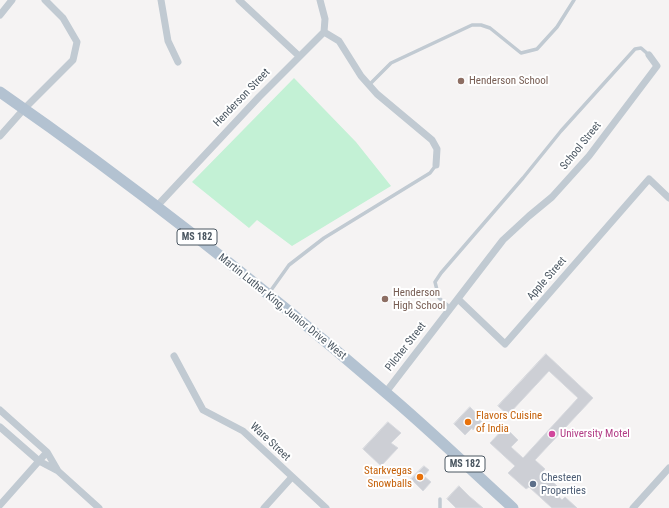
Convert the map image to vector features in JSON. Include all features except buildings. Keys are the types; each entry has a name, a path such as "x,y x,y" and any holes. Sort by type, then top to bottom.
{"main road":[{"name":"Martin Luther King, Junior Drive West","path":"0,92 157,206 268,294 386,392 513,508"}],"street":[{"path":"0,15 12,0"},
{"path":"0,136 24,109 73,60 77,42 62,18 46,0"},
{"path":"161,0 168,41 178,62"},
{"path":"239,0 299,56"},
{"path":"320,0 324,19 324,32 342,44 361,76 377,94 432,140 437,149 436,165"},
{"name":"Henderson Street","path":"157,206 206,151 324,32"},
{"name":"School Street","path":"503,240 552,197 590,156 657,66 649,55"},
{"name":"Apple Street","path":"458,299 504,344 649,179 669,198"},
{"name":"Pilcher Street","path":"386,392 503,240"},
{"name":"Ware Street","path":"174,356 203,410 243,431 326,508"},
{"path":"0,410 47,452 58,471"},
{"path":"0,427 39,461 58,471 99,508"},
{"path":"0,505 47,452"},
{"path":"633,508 669,468"},
{"path":"264,508 292,477"}],"lane":[{"path":"369,85 391,62 472,25 481,24 490,28 521,53 537,49 557,27 574,0"},
{"path":"451,308 439,298 435,282 441,273 523,178 561,131 635,49 641,48 649,55"},
{"path":"268,294 289,266 324,238 430,173 436,165"},
{"path":"440,498 440,508"}],"green space":[{"path":"294,78 356,142 391,186 292,246 257,220 249,228 192,182"}],"place":[{"name":"Henderson School","path":"461,81"},
{"name":"Henderson High School","path":"385,299"},
{"name":"Flavors Cuisine of India","path":"468,422"},
{"name":"University Motel","path":"552,434"},
{"name":"Starkvegas Snowballs","path":"420,477"},
{"name":"Chesteen Properties","path":"533,484"}]}
